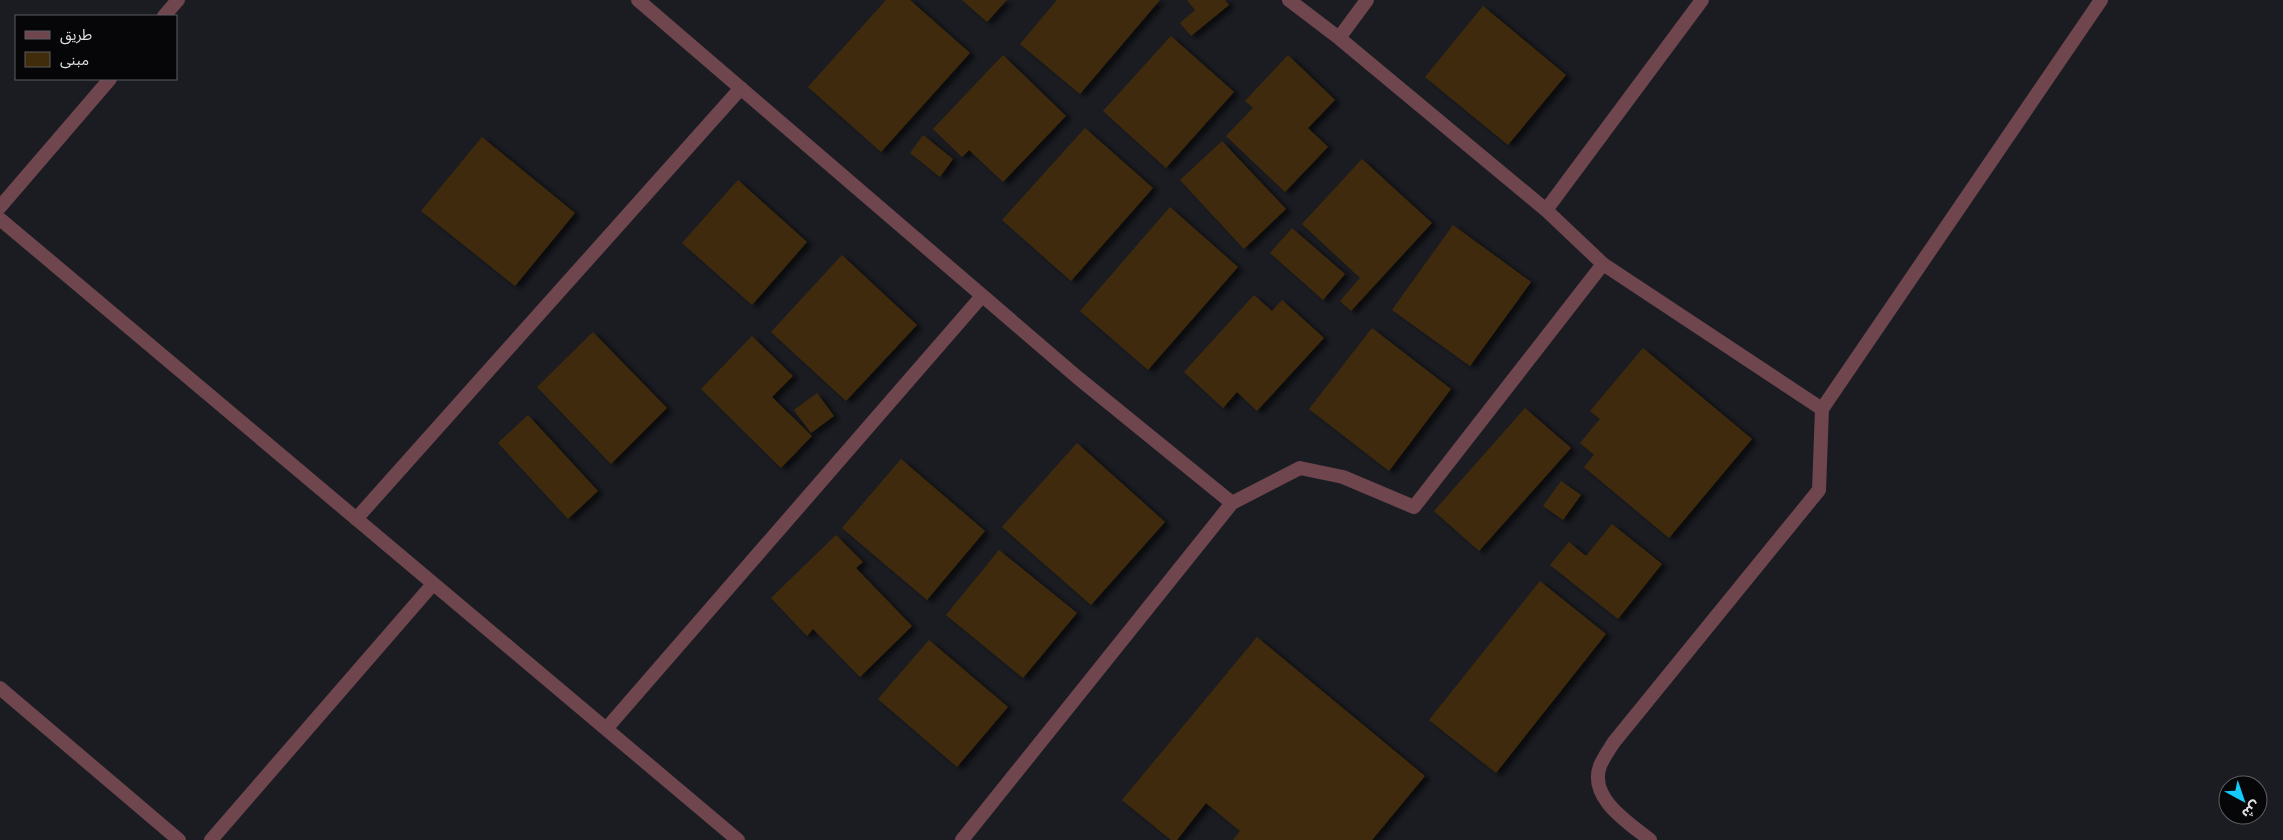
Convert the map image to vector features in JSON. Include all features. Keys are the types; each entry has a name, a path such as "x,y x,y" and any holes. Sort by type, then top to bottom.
{"street":[{"path":"165,15 178,0"},
{"path":"638,0 1076,377 1232,503"},
{"path":"1289,0 1339,38 1546,210 1604,264 1822,409"},
{"path":"1339,38 1367,0"},
{"path":"1546,210 1702,0"},
{"path":"1650,840 1606,802 1599,787 1599,768 1614,742 1819,490 1822,409 2100,0"},
{"path":"0,207 109,80"},
{"path":"356,519 740,88"},
{"path":"0,219 738,840"},
{"path":"962,840 1232,503 1300,468 1343,477 1414,507 1604,264"},
{"path":"606,729 982,296"},
{"path":"211,840 433,584"},
{"path":"0,688 179,840"}],"building":[{"path":"886,0 910,0 970,53 881,152 808,87"},
{"path":"962,0 1007,0 987,22"},
{"path":"1057,0 1160,0 1080,94 1020,44"},
{"path":"1187,0 1225,0 1229,5 1191,36 1180,23 1195,10"},
{"path":"1483,6 1566,75 1508,145 1425,77"},
{"path":"1171,36 1234,92 1166,168 1103,111"},
{"path":"1003,55 1066,116 1003,182 969,150 962,157 933,129"},
{"path":"1288,55 1335,100 1308,128 1328,147 1285,192 1226,136 1253,108 1245,101"},
{"path":"1085,128 1153,188 1071,281 1002,220"},
{"path":"923,135 953,159 940,177 910,153"},
{"path":"482,137 575,213 515,286 421,211"},
{"path":"1222,141 1286,209 1244,249 1180,180"},
{"path":"1362,159 1432,223 1351,311 1340,301 1360,278 1302,224"},
{"path":"738,180 807,242 752,305 682,243"},
{"path":"1170,207 1238,267 1148,370 1080,311"},
{"path":"1453,225 1531,282 1470,366 1392,310"},
{"path":"1292,228 1345,274 1323,300 1270,253"},
{"path":"842,255 917,325 846,401 771,332"},
{"path":"1254,295 1272,311 1282,300 1324,338 1257,411 1237,392 1223,408 1184,372"},
{"path":"1372,328 1451,389 1389,471 1309,409"},
{"path":"593,332 667,408 611,464 537,387"},
{"path":"752,336 793,376 772,397 812,436 781,468 701,389"},
{"path":"1643,348 1752,439 1669,538 1584,467 1594,455 1580,443 1600,419 1590,411"},
{"path":"817,393 834,416 811,433 794,410"},
{"path":"1525,408 1571,448 1479,551 1434,511"},
{"path":"528,415 598,491 568,519 498,443"},
{"path":"1077,443 1165,522 1091,605 1002,527"},
{"path":"901,459 985,531 927,600 842,528"},
{"path":"1561,481 1581,495 1563,520 1543,506"},
{"path":"1612,524 1662,564 1618,619 1550,565 1569,542 1586,556"},
{"path":"836,535 863,562 856,568 912,626 860,677 813,629 807,636 771,598"},
{"path":"999,550 1077,613 1023,678 946,615"},
{"path":"1540,581 1606,634 1496,773 1429,720"},
{"path":"1257,637 1425,776 1372,840 1233,840 1240,831 1206,803 1177,840 1171,840 1122,800"},
{"path":"929,640 1008,707 957,767 878,699"}]}
